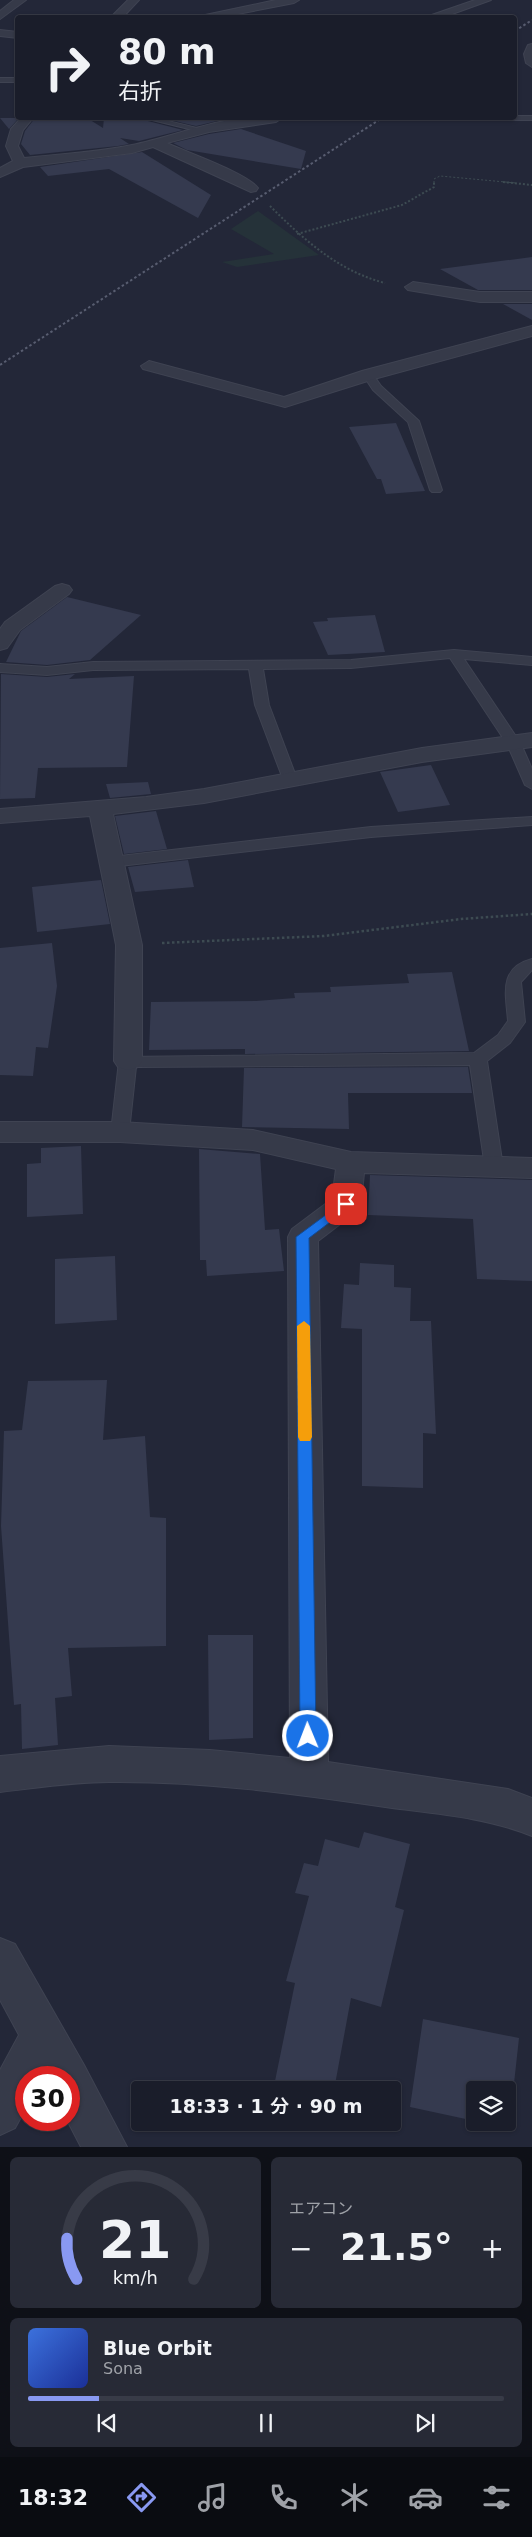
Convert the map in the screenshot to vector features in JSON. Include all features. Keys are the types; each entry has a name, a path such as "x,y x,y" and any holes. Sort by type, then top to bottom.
{"street":[{"path":"0,16 21,0"},
{"path":"118,15 134,0"},
{"path":"206,15 244,4 294,0"},
{"path":"438,15 486,0"},
{"path":"0,33 15,35"},
{"path":"20,162 12,146 17,129 24,120"},
{"path":"0,173 20,162 115,152 201,130 264,120"},
{"path":"155,143 234,178 251,188"},
{"path":"413,288 480,297 532,297"},
{"path":"150,366 284,402 368,375 532,330"},
{"path":"0,644 12,626 62,590"},
{"path":"0,816 100,808 204,796 422,755 523,742"},
{"path":"100,808 129,945 128,1061"},
{"path":"0,1132 120,1132 253,1140 352,1162 532,1168"},
{"path":"309,1776 303,1237 346,1204 352,1162"},
{"path":"0,1774 108,1764 223,1768 309,1776 508,1808 532,1816"},
{"path":"0,1959 61,2066"},
{"path":"0,2113 43,2034"},
{"path":"80,2101 105,2147"}],"lane":[{"path":"0,80 15,80"},
{"path":"517,118 532,118"},
{"path":"157,120 201,130"},
{"path":"368,375 382,394 413,421 436,490"},
{"path":"0,668 47,671 92,666 351,664 454,654 532,661"},
{"path":"454,654 523,742 532,784"},
{"path":"255,664 262,705 290,779"},
{"path":"111,862 371,832 532,820"},
{"path":"120,1132 128,1061 478,1059 504,1039 517,1022 514,982 523,967 532,964"},
{"path":"478,1059 494,1167"}],"path":[{"path":"297,234 402,205 434,187 434,179 440,176 532,185"},
{"path":"251,188 297,234 363,276 380,282 413,288"},
{"path":"129,945 324,936 461,918 532,914"}],"shaded area":[{"path":"258,211 319,255 237,267 222,262 274,254 231,229"}],"building":[{"path":"0,118 15,118 17,120 9,129"},
{"path":"33,120 90,120 103,128 104,120 144,120 183,130 139,141 120,138 129,144 118,146 30,155 21,144 25,131"},
{"path":"170,120 217,121 196,126"},
{"path":"241,129 306,151 301,169 187,150 173,143 209,134"},
{"path":"142,152 211,195 198,218 109,169 48,176 40,167"},
{"path":"532,257 532,290 478,290 440,269"},
{"path":"503,304 532,304 532,320"},
{"path":"396,423 425,491 386,494 381,479 377,479 349,427"},
{"path":"67,597 141,615 90,660 47,665 6,662 21,631"},
{"path":"375,615 385,652 328,655 313,622 328,621 327,618"},
{"path":"1,674 47,677 75,674 69,679 134,676 127,767 38,768 35,798 0,799"},
{"path":"431,765 450,805 398,812 380,772"},
{"path":"148,782 151,794 110,798 106,784"},
{"path":"156,811 167,849 124,854 115,816"},
{"path":"188,860 194,887 135,892 128,867"},
{"path":"101,880 110,924 37,932 32,887"},
{"path":"52,943 57,986 48,1048 36,1047 33,1076 0,1075 0,948"},
{"path":"452,972 469,1051 245,1054 245,1049 149,1050 151,1002 256,1001 295,998 294,993 331,992 330,987 409,983 407,974"},
{"path":"468,1067 472,1093 348,1093 349,1129 242,1127 244,1068"},
{"path":"81,1146 83,1214 27,1217 27,1164 41,1163 41,1148"},
{"path":"199,1149 260,1154 265,1230 279,1229 284,1271 207,1276 206,1260 200,1260"},
{"path":"370,1175 532,1180 532,1281 477,1279 473,1219 368,1215"},
{"path":"115,1256 117,1320 55,1324 55,1259"},
{"path":"360,1263 394,1265 394,1287 411,1288 410,1321 431,1321 436,1434 423,1433 423,1488 362,1486 362,1329 341,1328 344,1284 359,1285"},
{"path":"107,1380 103,1440 145,1436 150,1517 166,1518 166,1646 68,1648 72,1696 55,1698 58,1745 22,1749 21,1704 14,1705 1,1526 4,1431 22,1430 28,1381"},
{"path":"208,1635 253,1635 253,1738 209,1740"},
{"path":"364,1832 410,1844 395,1907 404,1910 381,2007 351,1998 336,2081 275,2081 295,1983 286,1981 309,1896 295,1893 304,1863 318,1866 325,1839 359,1848"},
{"path":"423,2019 519,2038 514,2081 466,2081 466,2119 410,2107"}],"railway":[{"path":"517,30 532,20"},
{"path":"0,365 379,120"}],"slow traffic":[{"path":"304,1326 305,1437"}],"route":[{"path":"308,1736 303,1237 346,1204"}]}
